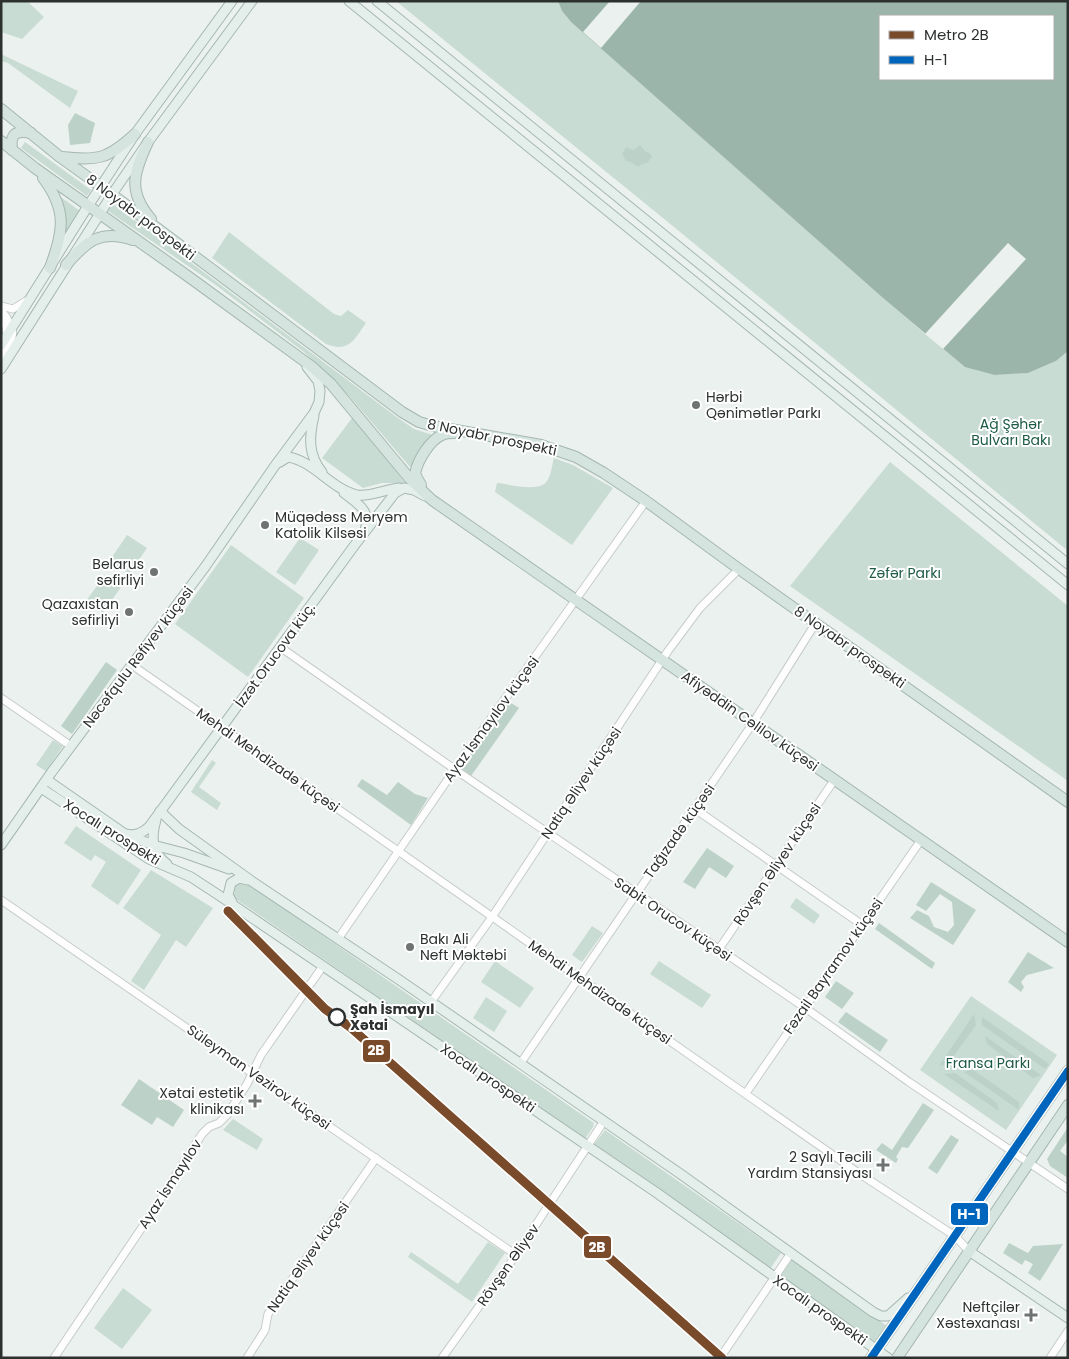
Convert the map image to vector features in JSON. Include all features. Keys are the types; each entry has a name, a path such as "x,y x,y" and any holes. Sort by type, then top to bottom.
{"highway":[{"name":"8 Noyabr prospekti","path":"1,109 60,157 402,412 426,424 527,442 563,452 604,473 1068,802"},
{"path":"12,150 11,140 13,136 21,132 31,133"},
{"path":"60,157 82,159 104,156 113,152 135,134"},
{"path":"1,141 35,168 50,187 61,217 61,236 50,268"},
{"path":"148,142 136,172 135,188 141,206 165,235"},
{"name":"8 Noyabr prospekti","path":"35,168 297,355 331,384 410,479 432,500"},
{"path":"66,266 81,248 100,237 125,237 149,248"},
{"path":"432,500 416,477 418,463 431,444 440,436 452,433 468,433"},
{"name":"Afiyəddin Cəlilov küçəsi","path":"432,500 1068,942"},
{"path":"874,1354 1068,1071"},
{"path":"897,1358 1068,1105"}],"main road":[{"path":"1,345 135,134 232,1"},
{"path":"1,369 112,194 252,1"},
{"path":"349,1 1068,585"},
{"path":"377,1 1068,564"},
{"path":"297,355 314,376 319,386 320,397 314,413 310,443 312,458 322,472 366,513 367,517 363,534"},
{"name":"Nəcəfqulu Rəfiyev küçəsi","path":"1,845 71,746 213,556 274,467 314,413"},
{"path":"274,467 284,459 293,458 332,482 358,495 404,488 418,492 432,500"},
{"name":"İzzət Orucova küç.","path":"125,834 134,835 144,831 391,497 397,491 404,488"},
{"name":"Xocalı prospekti","path":"44,784 125,834 153,845 212,863 253,882"},
{"name":"Xocalı prospekti","path":"44,784 149,859 191,877 236,906 587,1146 775,1278 874,1354 888,1358"},
{"path":"149,859 153,845 154,828 160,811"},
{"name":"Xocalı prospekti","path":"160,811 179,829 253,882 604,1121 881,1316 892,1314 923,1281"},
{"path":"153,845 159,857 172,868"},
{"path":"236,906 228,895 231,883 239,878 253,882"},
{"name":"Mehdi Mehdizadə küçəsi","path":"969,1250 1068,1318"}],"street":[{"path":"1,308 13,309 22,305 30,298"},
{"path":"1,308 14,332 12,341 1,358"},
{"path":"1,318 6,327 6,336"},
{"name":"Ayaz İsmayılov küçəsi","path":"338,939 455,769 646,501"},
{"name":"Natiq Əliyev küçəsi","path":"431,1002 492,917 663,660 700,608 739,569"},
{"path":"753,723 815,624"},
{"name":"Sabit Orucov küçəsi","path":"280,647 548,833 720,949 909,1082 1068,1189"},
{"name":"Mehdi Mehdizadə küçəsi","path":"132,665 860,1174 954,1236 969,1250"},
{"path":"1,698 71,746"},
{"name":"Tağızadə küçəsi","path":"520,1064 753,723"},
{"name":"Rövşən Əliyev küçəsi","path":"720,949 834,779"},
{"path":"695,809 861,924"},
{"name":"Fəzail Bayramov küçəsi","path":"746,1093 861,924 921,840"},
{"name":"Süleyman Vəzirov küçəsi","path":"1,900 516,1255"},
{"name":"Ayaz İsmayılov","path":"54,1358 148,1220 202,1134 208,1127 219,1123 227,1115 262,1055 323,966"},
{"name":"Rövşən Əliyev","path":"442,1358 516,1255 604,1121"},
{"name":"Natiq Əliyev küçəsi","path":"246,1358 265,1330 268,1314 376,1158"},
{"path":"720,1358 791,1253"},
{"path":"1050,1358 1068,1331"}],"green space":[{"path":"1,1 27,1 44,17 22,39 1,32"},
{"name":"Ağ Şəhər Bulvarı Bakı","path":"396,1 558,1 562,11 571,22 925,334 995,375 1028,373 1056,361 1068,351 1068,551 674,227"},
{"path":"1,54 78,91 70,108 8,63 1,61"},
{"path":"25,142 91,190 87,196 21,148"},
{"path":"58,195 80,211 65,237 65,218"},
{"path":"113,204 398,418 414,429 433,435 410,467 351,398 304,352 217,286 108,211"},
{"path":"229,232 334,314 341,316 348,310 366,323 354,339 346,346 340,347 326,344 212,258"},
{"path":"352,418 405,483 382,483 363,488 322,458"},
{"path":"554,458 573,465 613,488 572,545 495,492 497,483 531,487 543,485 550,476"},
{"name":"Zəfər Parkı","path":"890,462 1068,606 1068,781 790,586"},
{"path":"127,535 147,548 129,574 110,560"},
{"path":"300,538 319,550 295,585 276,572"},
{"path":"231,545 304,598 248,677 175,624"},
{"path":"105,575 121,587 103,613 86,601"},
{"path":"53,740 63,746 46,771 36,765"},
{"path":"212,760 216,763 199,787 221,803 217,810 191,792"},
{"path":"76,826 141,870 118,905 91,886 106,862 95,855 91,861 64,843"},
{"path":"151,870 213,908 186,947 176,940 144,990 131,981 161,935 123,908"},
{"path":"242,883 247,883 594,1123 585,1139 236,899 234,896 235,887"},
{"path":"796,898 820,915 814,924 790,907"},
{"path":"592,926 603,933 582,962 572,955"},
{"path":"495,961 534,988 520,1008 481,982"},
{"path":"659,961 711,995 702,1008 650,974"},
{"name":"Fransa Parkı","path":"971,996 1057,1055 1006,1130 920,1070"},
{"path":"486,997 507,1011 494,1032 473,1018"},
{"path":"233,1119 263,1139 257,1150 223,1130"},
{"path":"605,1130 781,1253 770,1269 593,1146"},
{"path":"488,1242 505,1253 472,1302 408,1257 411,1252 458,1284"},
{"path":"791,1259 887,1326 876,1343 780,1275"},
{"path":"123,1288 152,1310 122,1349 94,1328"}],"shaded area":[{"path":"558,1 1068,1 1068,351 1056,361 1028,373 995,375 965,367 882,297 571,22 562,11"},
{"path":"75,113 95,123 90,143 70,145 68,125"},
{"path":"640,145 652,157 647,163 638,167 626,161 622,154 626,147 634,150"},
{"path":"106,662 117,670 72,734 61,726"},
{"path":"508,701 519,708 471,776 460,768"},
{"path":"362,779 387,795 398,782 415,794 428,798 411,825 357,786"},
{"path":"707,848 734,866 726,878 709,867 695,889 683,882"},
{"path":"931,882 976,910 953,945 910,918 917,910 929,916 934,927 948,932 954,925 952,902 940,894 926,911 916,905"},
{"path":"879,923 935,963 932,969 875,929"},
{"path":"1028,952 1054,968 1027,975 1021,982 1024,987 1021,992 1008,982"},
{"path":"836,981 854,993 842,1009 825,997"},
{"path":"846,1012 888,1040 880,1052 838,1022"},
{"path":"974,1014 976,1025 948,1064 939,1066"},
{"path":"982,1017 1049,1064 1045,1069 982,1025"},
{"path":"985,1036 1041,1075 1033,1078 987,1044"},
{"path":"972,1069 1019,1102 1019,1110 964,1072"},
{"path":"955,1073 997,1103 999,1111 944,1074"},
{"path":"139,1079 184,1110 173,1127 157,1117 152,1125 121,1105"},
{"path":"923,1103 934,1110 908,1148 902,1147 896,1157 898,1159 896,1163 876,1150 882,1143 892,1150"},
{"path":"1068,1127 1068,1140 1060,1151 1068,1157 1068,1178 1050,1166 1047,1159"},
{"path":"951,1135 959,1140 937,1174 928,1168"},
{"path":"1009,1243 1028,1253 1033,1246 1063,1244 1040,1281 1028,1273 1033,1264 1025,1260 1022,1265 1003,1253"}],"pier":[{"path":"610,1 641,1 601,48 583,32"},
{"path":"1008,243 1026,259 943,349 925,334"}],"metro line":[{"name":"2B","path":"228,911 325,1009 350,1027 722,1358"}],"transit line":[{"name":"H-1","path":"871,1358 1068,1071"}],"place":[{"name":"Hərbi Qənimətlər Parkı","path":"696,405"},
{"name":"Müqədəss Məryəm Katolik Kilsəsi","path":"265,525"},
{"name":"Belarus səfirliyi","path":"154,572"},
{"name":"Qazaxıstan səfirliyi","path":"129,612"},
{"name":"Bakı Ali Neft Məktəbi","path":"410,947"},
{"name":"Şah İsmayıl Xətai","path":"337,1017"},
{"name":"Xətai estetik klinikası","path":"255,1101"},
{"name":"2 Saylı Təcili Yardım Stansiyası","path":"883,1165"},
{"name":"Neftçilər Xəstəxanası","path":"1031,1315"}]}
